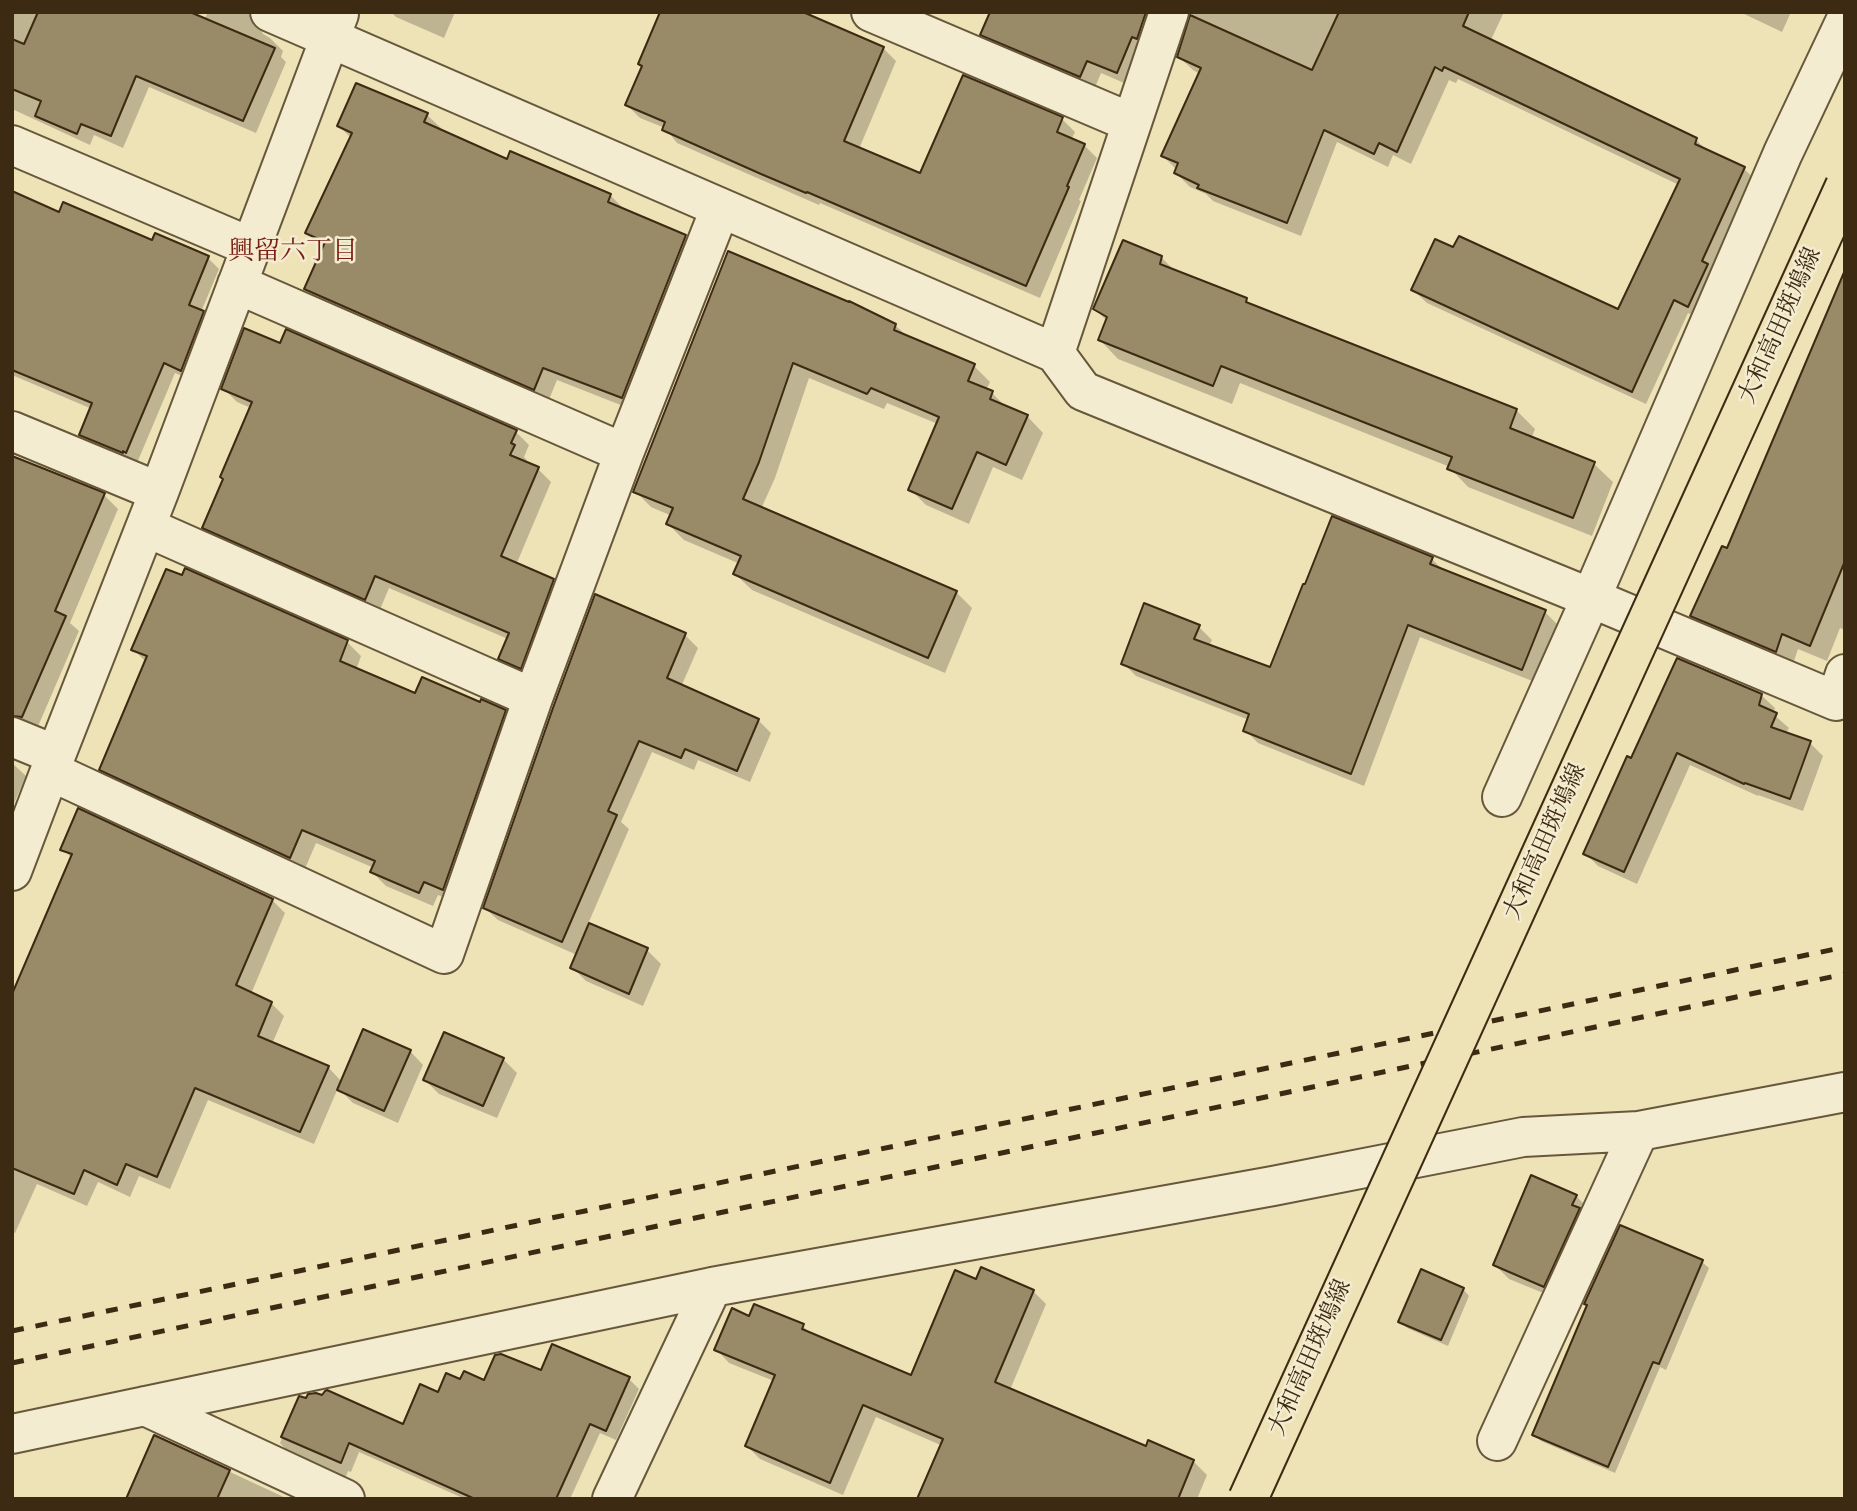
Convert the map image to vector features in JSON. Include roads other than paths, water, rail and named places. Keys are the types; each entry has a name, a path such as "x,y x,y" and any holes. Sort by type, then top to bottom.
{"main road":[{"name":"大和高田斑鳩線","path":"1248,1499 1845,186"}],"street":[{"path":"270,12 335,25 720,209 1055,353 1083,391 1836,701 1845,674"},
{"path":"871,12 1132,123"},
{"path":"1055,353 1169,12"},
{"path":"1502,797 1783,153 1845,22"},
{"path":"12,871 335,25"},
{"path":"12,145 251,247"},
{"path":"12,737 53,763 444,954 533,698 624,453 720,209"},
{"path":"237,284 624,453"},
{"path":"12,431 152,510 533,698"},
{"path":"12,1434 712,1287 1273,1186 1523,1137 1639,1130 1845,1092"},
{"path":"1497,1441 1639,1130"},
{"path":"612,1499 712,1287"},
{"path":"145,1406 345,1499"}],"railway":[{"path":"12,1331 1845,947"},
{"path":"12,1363 1845,974"}],"district":[{"name":"興留六丁目","path":"293,253"}]}
